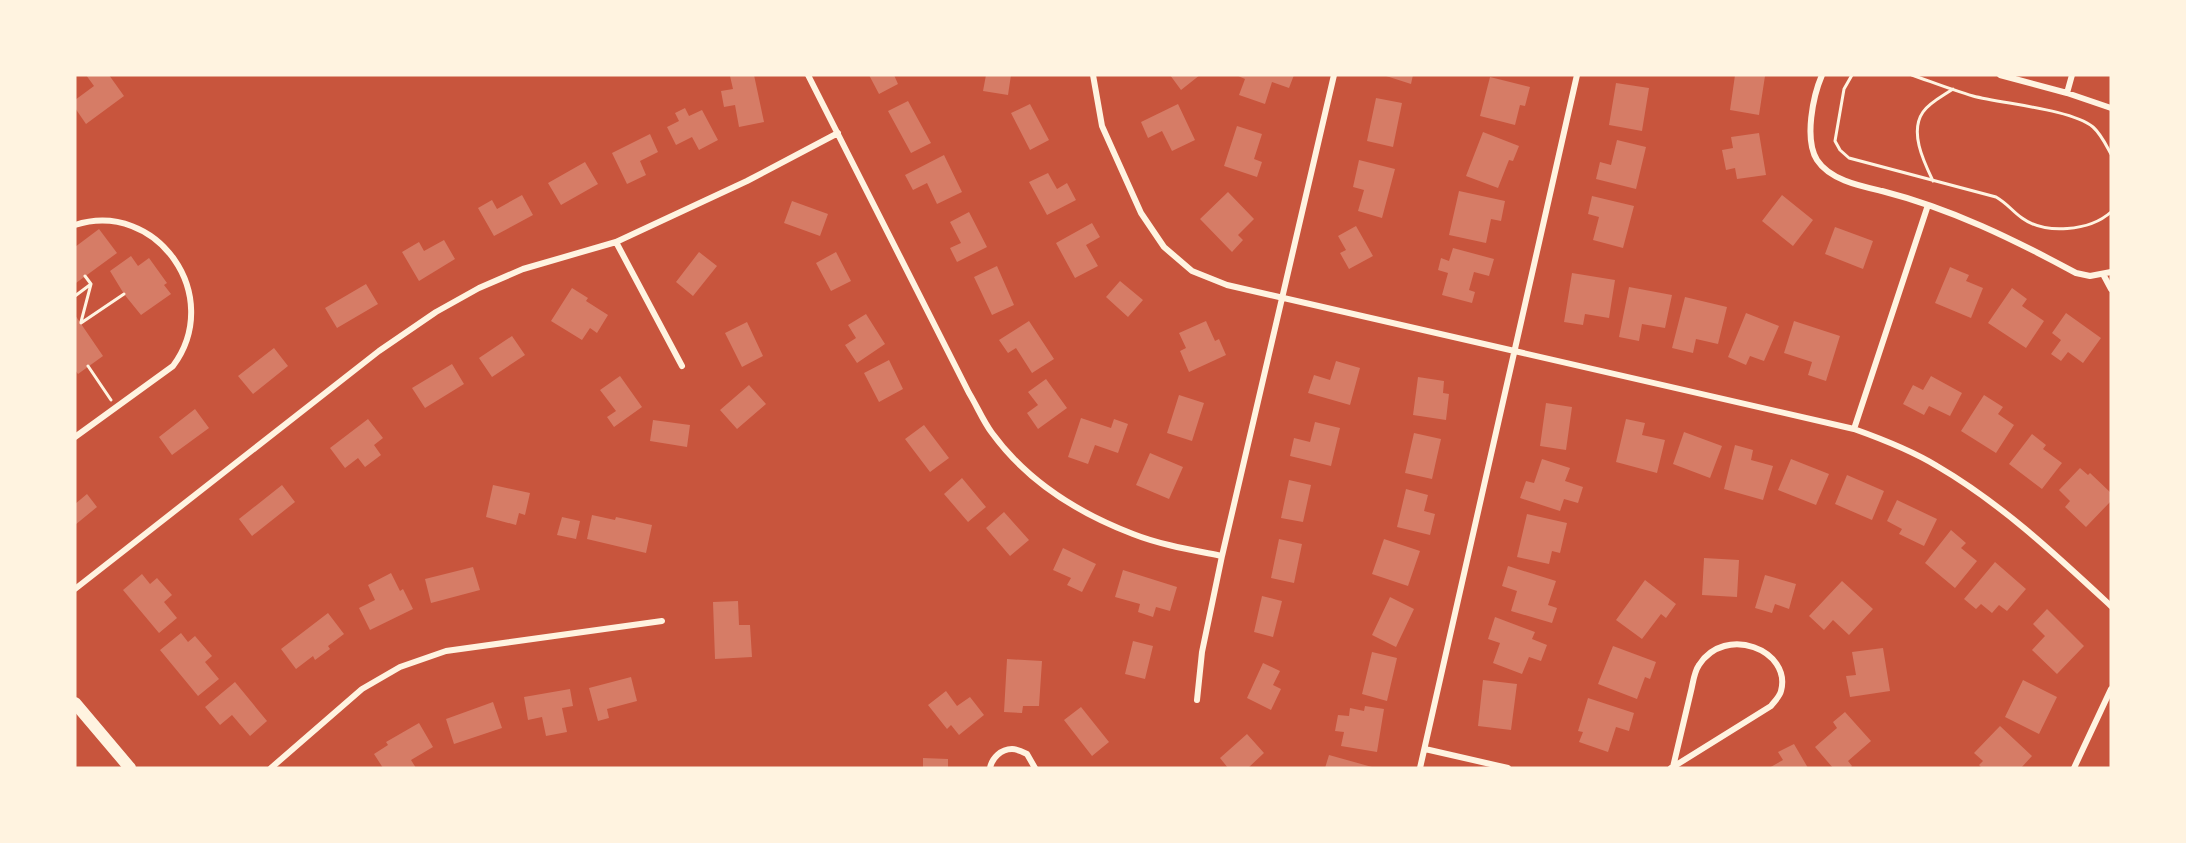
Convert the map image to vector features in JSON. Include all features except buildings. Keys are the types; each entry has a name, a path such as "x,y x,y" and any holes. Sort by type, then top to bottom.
{"main road":[{"path":"75,704 129,768"}],"street":[{"path":"808,75 969,393 992,433 1021,467 1052,492 1102,520 1134,534 1222,556"},
{"path":"1094,75 1102,126 1142,213 1164,247 1192,271 1227,285 1854,429 1891,443 1936,465 1991,501 2039,539 2111,606"},
{"path":"1197,700 1202,652 1222,556 1334,75"},
{"path":"1420,768 1577,75"},
{"path":"1822,75 1811,117 1811,138 1817,160 1835,176 1857,185 1928,205 1988,227 2076,273 2090,276 2111,272"},
{"path":"2000,75 2067,93 2111,108"},
{"path":"2067,93 2072,75"},
{"path":"75,589 379,351 436,312 479,288 523,269 616,242 747,181 838,133"},
{"path":"1854,429 1928,205"},
{"path":"75,225 107,220 131,225 154,238 176,261 188,283 193,310 188,339 182,354 173,366 75,437"},
{"path":"616,242 682,366"},
{"path":"2103,274 2111,289"},
{"path":"271,768 362,688 400,667 446,651 662,621"},
{"path":"1730,643 1753,646 1771,657 1781,672 1781,691 1771,706 1672,768 1698,666 1710,652 1730,643"},
{"path":"2074,768 2111,689"},
{"path":"990,768 991,762 1000,752 1013,748 1027,754 1035,768"},
{"path":"1425,748 1508,768"}],"path":[{"path":"1852,75 1844,89 1835,141 1840,150 1849,158 1996,197 2009,204 2022,218 2036,224 2057,228 2084,228 2111,212"},
{"path":"1912,75 1973,96 2076,119 2092,127 2105,141 2111,154"},
{"path":"1933,181 1919,146 1917,126 1922,113 1953,89"},
{"path":"85,276 91,284"},
{"path":"91,284 81,323 124,294"},
{"path":"75,296 91,284"},
{"path":"88,366 116,407"}]}
